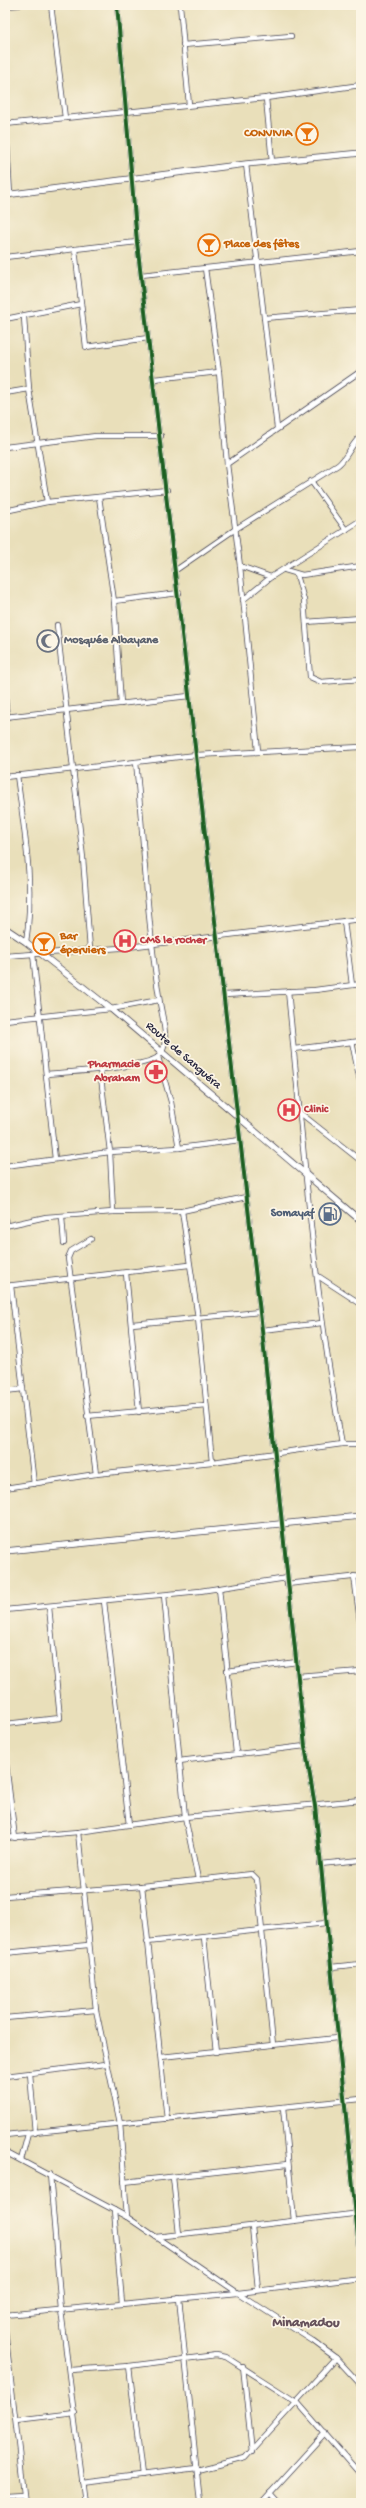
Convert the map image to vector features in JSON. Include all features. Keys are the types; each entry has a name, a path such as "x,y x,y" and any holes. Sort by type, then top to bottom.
{"street":[{"path":"5,6 19,5"},
{"path":"51,5 65,118"},
{"path":"117,5 137,242 161,436 189,696 218,936 237,1118 276,1454 281,1525 305,1746 315,1806 344,2100 359,2213 361,2267"},
{"path":"180,5 189,105"},
{"path":"183,45 291,36"},
{"path":"6,124 266,98 361,85"},
{"path":"266,98 272,162"},
{"path":"5,111 8,194 246,164 361,153"},
{"path":"246,164 277,428"},
{"path":"5,257 137,242"},
{"path":"75,249 86,347 148,338"},
{"path":"141,275 361,251"},
{"path":"205,268 219,372 226,464 240,566 258,751"},
{"path":"5,319 24,317 81,304"},
{"path":"264,318 361,310"},
{"path":"24,317 29,389 36,443 47,502"},
{"path":"226,464 361,371"},
{"path":"154,379 219,372"},
{"path":"5,393 29,389"},
{"path":"5,447 96,436 161,436"},
{"path":"176,570 234,530 343,461 351,445 361,436"},
{"path":"311,482 346,530"},
{"path":"5,511 47,502 167,490"},
{"path":"99,497 114,601 121,704"},
{"path":"243,600 271,577 285,570 361,520"},
{"path":"240,566 271,577"},
{"path":"285,570 297,575 361,566"},
{"path":"297,575 302,592 306,622 309,672 312,679 321,682 361,679"},
{"path":"114,601 179,593"},
{"path":"306,622 361,618"},
{"path":"57,624 73,769 90,949"},
{"path":"5,698 6,717 189,696"},
{"path":"5,777 196,755 361,747"},
{"path":"46,1074 135,1064 158,1057 163,1052 164,1028 152,943 136,762"},
{"path":"17,775 29,880 30,914 26,942"},
{"path":"5,956 218,936 361,918"},
{"path":"344,920 352,985"},
{"name":"Route de Sanguéra","path":"5,928 26,942 36,953 111,1009 163,1052 237,1118 361,1221"},
{"path":"36,953 40,1016 55,1159"},
{"path":"224,995 361,984"},
{"path":"288,991 300,1112 304,1174 318,1276 322,1323 342,1444"},
{"path":"5,1020 111,1009 159,1000"},
{"path":"294,1049 361,1041"},
{"path":"352,1042 361,1086"},
{"path":"158,1057 170,1102 179,1148"},
{"path":"100,1069 110,1152 114,1212"},
{"path":"300,1112 361,1161"},
{"path":"5,1166 110,1152 179,1148 240,1140"},
{"path":"5,1220 5,1226 62,1216 114,1212 182,1210 246,1198"},
{"path":"182,1210 198,1318 212,1462"},
{"path":"62,1216 64,1243"},
{"path":"91,1239 69,1254 70,1279 87,1416 96,1474"},
{"path":"5,1286 189,1265"},
{"path":"126,1273 140,1412"},
{"path":"318,1276 361,1304"},
{"path":"11,1286 34,1484"},
{"path":"132,1324 260,1312"},
{"path":"262,1330 322,1323"},
{"path":"5,1391 23,1389"},
{"path":"87,1416 206,1405"},
{"path":"5,1488 96,1474 212,1462 342,1444 361,1444"},
{"path":"5,1551 361,1516"},
{"path":"354,1576 361,1629"},
{"path":"288,1584 361,1576"},
{"path":"5,1610 164,1595 287,1578"},
{"path":"219,1588 236,1753"},
{"path":"164,1595 185,1817 198,1879"},
{"path":"104,1601 129,1825"},
{"path":"5,1724 60,1718 49,1607"},
{"path":"227,1670 297,1662"},
{"path":"298,1676 361,1671"},
{"path":"179,1761 236,1753 305,1746"},
{"path":"5,1756 6,1780 15,1838"},
{"path":"5,1838 78,1832 185,1817 315,1806 361,1800"},
{"path":"78,1832 85,1888 88,1945 96,2010 106,2064 120,2123 127,2217"},
{"path":"320,1864 361,1860"},
{"path":"5,1896 85,1888 142,1886 248,1873 255,1876 263,1930 273,2045"},
{"path":"142,1886 167,2119"},
{"path":"147,1942 326,1923"},
{"path":"204,1937 216,2052"},
{"path":"5,1953 88,1945"},
{"path":"331,1967 361,1964"},
{"path":"5,2018 96,2010"},
{"path":"161,2057 338,2038"},
{"path":"5,2076 106,2064"},
{"path":"30,2074 36,2133"},
{"path":"5,2135 28,2134 120,2123 361,2099"},
{"path":"283,2107 294,2221"},
{"path":"21,2160 28,2134"},
{"path":"5,2152 50,2174 127,2217 336,2358 361,2385"},
{"path":"124,2182 288,2164"},
{"path":"50,2174 61,2310 70,2370 85,2503"},
{"path":"173,2177 180,2234"},
{"path":"114,2210 122,2303"},
{"path":"156,2237 359,2213"},
{"path":"252,2226 258,2289"},
{"path":"5,2315 238,2293 258,2289 361,2278"},
{"path":"179,2298 200,2503"},
{"path":"5,2330 8,2378 16,2420 24,2503"},
{"path":"70,2370 129,2366 186,2358 222,2355 243,2366 298,2402 361,2475"},
{"path":"82,2482 197,2469 236,2462 252,2452 336,2358"},
{"path":"129,2366 142,2475"},
{"path":"243,2366 252,2452"},
{"path":"16,2420 75,2413"},
{"path":"261,2503 325,2433"},
{"path":"270,2492 279,2503"},
{"path":"5,2496 24,2495"}],"cycle path":[{"path":"117,5 137,242 262,1330 305,1746 315,1806 361,2267"}],"place":[{"name":"CONVIVIA","path":"307,134"},
{"name":"Place des fêtes","path":"209,245"},
{"name":"Mosquée Albayane","path":"48,641"},
{"name":"CMS le rocher","path":"125,941"},
{"name":"Bar éperviers","path":"44,944"},
{"name":"Pharmacie Abraham","path":"156,1072"},
{"name":"Clinic","path":"289,1110"},
{"name":"Somayaf","path":"330,1214"}],"district":[{"name":"Minamadou","path":"306,2323"}]}
